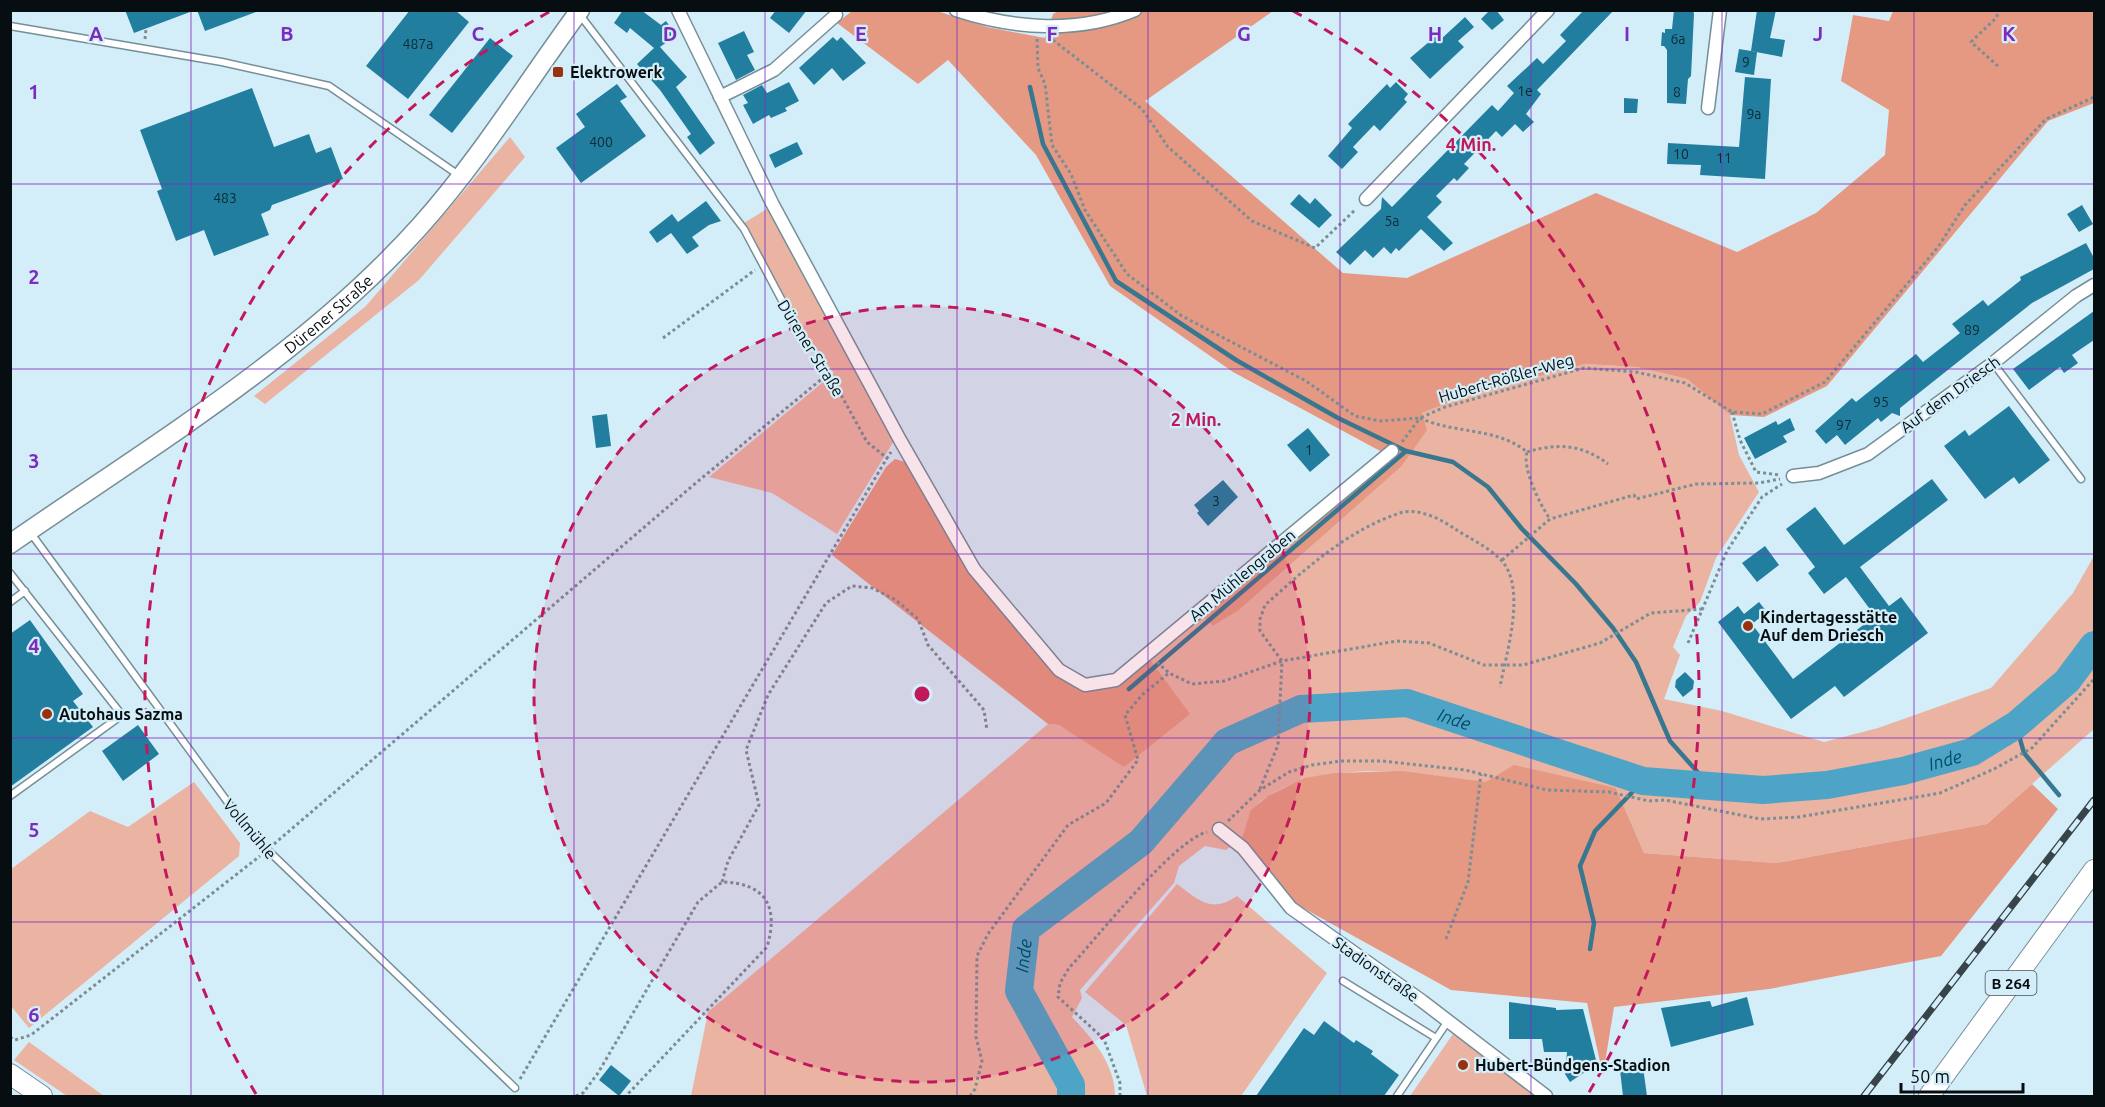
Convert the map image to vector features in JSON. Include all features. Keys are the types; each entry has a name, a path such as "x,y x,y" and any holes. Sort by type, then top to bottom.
{"main road":[{"name":"B 264","path":"1929,1096 2094,870"},
{"path":"10,1074 42,1096"}],"street":[{"name":"Dürener Straße","path":"678,10 772,203 900,440 974,569 1059,670 1085,685"},
{"path":"956,10 993,16 1037,28 1118,17 1135,10"},
{"path":"1366,199 1548,10"},
{"path":"1708,108 1720,10"},
{"name":"Dürener Straße","path":"10,544 263,369 346,301 421,225 461,176 579,11"},
{"path":"720,97 774,70 836,15"},
{"name":"Auf dem Driesch","path":"1793,476 1819,473 1868,454 1994,363 2076,296 2094,285"},
{"name":"Am Mühlengraben","path":"1085,685 1116,680 1392,451"},
{"name":"Stadionstraße","path":"1219,829 1243,848 1291,908 1448,1021 1546,1096"}],"lane":[{"name":"Dürener Straße","path":"579,11 744,229 761,265 796,327"},
{"path":"10,26 222,62 329,86 461,176"},
{"path":"1994,363 2081,479"},
{"name":"Vollmühle","path":"29,531 251,834 266,851 515,1088"},
{"path":"10,573 122,715 10,796"},
{"path":"10,602 25,591"},
{"path":"1343,981 1436,1038"},
{"path":"1397,1096 1448,1021"}],"path":[{"path":"1998,66 1971,42 1996,18 2000,10"},
{"path":"1037,28 1142,109 1168,147 1252,221 1315,248 1366,199"},
{"name":"Hubert-Rößler-Weg","path":"1037,28 1038,68 1045,84 1052,145 1071,174 1085,210 1127,274 1182,316 1306,381 1355,416 1380,421 1420,418 1445,407 1584,368 1636,372 1685,383 1732,412 1762,414 1825,382 1938,248 1965,205 2038,127 2046,119 2094,97"},
{"path":"663,338 761,265"},
{"name":"Dürener Straße","path":"796,327 828,373 867,442 887,458"},
{"path":"10,1037 15,1040 30,1035 266,851 697,482 828,373"},
{"path":"1732,412 1740,440 1756,472 1793,476"},
{"path":"1403,442 1420,418 1440,427 1514,441 1527,452"},
{"path":"515,1088 887,458 900,440"},
{"path":"1527,452 1563,445 1585,450 1608,464"},
{"path":"1527,452 1524,461 1541,507 1550,519"},
{"path":"1502,560 1550,519 1566,516 1611,499 1634,495 1636,499 1696,484 1760,483 1793,476"},
{"path":"1688,643 1727,551 1742,526 1762,497 1793,476"},
{"path":"1260,790 1278,745 1282,676 1282,661 1260,631 1260,619 1265,605 1348,537 1401,512 1418,511 1451,526 1502,560 1515,589 1514,610 1500,687"},
{"path":"576,1096 583,1093 598,1073 698,902 722,882 728,861 759,805 746,750 768,694 826,603 852,586 872,588 896,600 918,619 928,645 984,710 987,730"},
{"path":"1165,670 1192,684 1224,681 1282,661 1397,641 1429,643 1484,665 1522,665 1560,656 1610,638 1651,613 1703,609"},
{"path":"970,1096 975,1089 982,1062 976,1037 977,956 988,934 1068,825 1106,803 1138,760 1125,715 1143,694 1169,673"},
{"path":"1120,1096 1120,1083 1104,1039 1058,997 1060,982 1164,863 1199,834 1219,829 1260,790 1289,772 1312,765 1341,761 1421,763 1481,774 1547,790 1609,792 1648,801 1665,800 1760,819 1799,817 1940,793 1994,769 2032,748 2094,679"},
{"path":"1446,939 1468,882 1481,774"},
{"path":"626,1096 766,947 773,926 772,910 759,893 743,882 722,882"}],"shaded area":[{"path":"852,11 937,11 987,27 1045,38 1053,14 1058,11 1273,11 1145,101 1343,273 1407,278 1596,193 1737,252 1816,213 1885,155 1889,110 1841,81 1853,15 1889,21 1893,11 2094,11 2094,103 2048,121 1827,386 1764,417 1730,415 1687,379 1637,367 1585,364 1463,397 1422,413 1427,430 1401,467 1238,611 1213,626 1200,614 1382,452 1233,372 1110,286 1036,155 948,60 918,84 837,23"},
{"path":"510,137 525,157 419,280 265,404 254,396 366,306"},
{"path":"770,207 895,439 837,534 772,493 709,477 834,373 799,325 744,223"},
{"path":"1585,364 1637,367 1687,379 1730,415 1739,455 1759,492 1716,558 1700,602 1686,616 1673,647 1680,655 1664,699 1722,711 1824,742 1878,728 1991,688 2073,593 2094,556 2094,729 1987,824 1776,863 1644,853 1616,788 1501,784 1375,771 1348,772 1295,783 1262,800 1253,811 1248,827 1238,842 1226,850 1205,846 1179,866 1174,883 1080,990 1082,998 1072,1017 1095,1043 1107,1063 1114,1084 1115,1096 691,1096 708,1012 1048,724 1059,725 1079,737 1189,714 1149,658 1200,614 1213,626 1238,611 1401,467 1422,413 1463,397"},
{"path":"895,459 909,463 969,571 1085,690 1149,658 1190,714 1124,767 1059,725 1048,724 832,555 886,467"},
{"path":"1514,765 1616,788 1644,853 1776,863 1987,824 2032,784 2058,809 1941,956 1769,989 1614,1007 1603,1075 1587,1003 1451,990 1294,903 1242,838 1251,810 1268,796 1305,778 1334,773 1402,771 1486,782"},
{"path":"194,782 240,843 239,856 29,1028 11,1006 11,869 90,811 128,827"},
{"path":"1177,884 1206,903 1220,904 1237,896 1327,973 1241,1096 1147,1096 1126,1025 1085,992"},
{"name":"Hubert-Bündgens-Stadion","path":"1453,1034 1537,1096 1410,1096"},
{"path":"29,1042 104,1096 67,1096 14,1060"}],"building":[{"path":"125,10 190,10 190,12 134,33"},
{"path":"197,10 256,10 256,12 205,31"},
{"path":"410,10 455,10 469,22 408,99 366,66"},
{"path":"623,10 641,10 661,25 666,21 676,35 660,47 687,77 676,87 715,143 700,155 687,137 691,134 660,90 637,64 654,48 630,28 627,33 614,23"},
{"path":"776,10 807,10 789,33 770,18"},
{"path":"1490,10 1496,10 1504,20 1492,30 1481,19"},
{"path":"1584,10 1614,10 1537,90 1541,94 1526,114 1534,122 1523,132 1515,124 1502,137 1496,131 1464,164 1469,168 1457,181 1454,178 1436,196 1442,202 1427,217 1453,243 1444,251 1421,229 1399,251 1396,248 1391,254 1384,247 1373,258 1365,250 1350,265 1336,252 1381,209 1382,197 1392,207 1492,105 1498,111 1514,93 1507,86 1537,58 1543,64 1566,41 1560,35"},
{"path":"1674,10 1693,10 1694,14 1691,76 1688,79 1686,104 1667,103 1667,50 1661,46 1662,32 1665,33 1665,29 1672,29"},
{"path":"1757,10 1776,10 1770,38 1785,40 1782,57 1751,51"},
{"path":"1465,17 1474,27 1458,41 1464,47 1430,79 1410,58 1436,36 1440,40"},
{"path":"744,31 754,52 747,55 755,70 736,80 718,43"},
{"path":"833,37 837,41 841,37 866,63 843,81 832,68 814,85 799,68"},
{"path":"490,38 513,56 452,133 429,115"},
{"path":"1739,49 1757,52 1754,75 1735,72"},
{"path":"1745,77 1771,79 1765,179 1700,175 1701,165 1667,164 1668,143 1739,147"},
{"path":"789,82 799,101 785,108 787,111 771,118 769,115 753,124 743,105 748,103 743,95 762,85 767,93"},
{"path":"1396,82 1408,94 1404,99 1407,102 1380,131 1374,125 1353,147 1358,152 1342,169 1328,156 1352,128 1348,124 1387,84 1390,88"},
{"path":"617,84 627,97 620,101 646,136 581,183 556,148 585,127 576,114"},
{"path":"252,88 274,147 309,134 316,153 331,147 343,179 272,205 270,210 261,214 269,235 214,256 204,230 176,241 157,191 162,189 140,130"},
{"path":"1624,98 1638,99 1637,113 1624,113"},
{"path":"797,142 803,154 775,168 769,155"},
{"path":"1299,194 1310,204 1315,198 1332,215 1319,228 1290,204"},
{"path":"706,201 721,221 709,225 692,237 699,246 687,254 671,233 657,243 649,232 672,214 678,222"},
{"path":"2082,205 2093,224 2079,232 2067,214"},
{"path":"2086,243 2094,258 2094,269 2032,303 1900,408 1900,416 1892,413 1881,422 1878,418 1845,445 1837,435 1826,444 1815,431 1852,398 1856,402 1916,354 1923,362 1960,333 1952,324 1983,300 1988,306 2021,280 2020,277"},
{"path":"2094,311 2094,340 2072,355 2078,363 2064,373 2060,367 2029,390 2013,369"},
{"path":"2009,406 2050,460 2019,484 2014,477 1985,499 1944,446 1965,430 1969,436"},
{"path":"607,414 611,446 596,448 592,416"},
{"path":"1790,418 1795,430 1783,436 1787,442 1755,459 1744,438 1776,421 1778,425"},
{"path":"1308,428 1330,455 1310,472 1287,445"},
{"path":"1932,479 1948,500 1860,567 1889,606 1901,597 1928,633 1844,697 1835,686 1791,719 1718,622 1738,606 1744,614 1759,602 1767,612 1752,624 1793,679 1875,616 1846,577 1824,594 1808,573 1815,567 1786,529 1815,507 1844,545"},
{"path":"1223,480 1238,497 1208,526 1197,513 1199,511 1194,505"},
{"path":"1765,546 1779,565 1757,582 1742,563"},
{"name":"Autohaus Sazma","path":"30,620 83,694 73,701 93,727 10,787 10,634"},
{"path":"1685,672 1694,681 1693,689 1683,697 1675,687 1676,680"},
{"path":"138,725 159,754 123,781 102,751"},
{"path":"1747,997 1754,1025 1671,1047 1661,1008 1710,1001 1712,1007"},
{"path":"1509,1002 1556,1008 1556,1010 1583,1009 1597,1064 1570,1082 1565,1074 1567,1052 1544,1052 1542,1039 1509,1039"},
{"path":"1324,1021 1354,1043 1356,1040 1373,1051 1371,1054 1399,1075 1384,1096 1256,1096 1304,1028 1314,1035"},
{"path":"611,1065 631,1081 619,1096 599,1080"},
{"path":"1643,1067 1647,1096 1623,1096 1620,1070"}],"waterway":[{"path":"1030,87 1043,144 1116,281 1236,360 1338,418 1406,451"},
{"path":"1129,689 1406,451 1453,462 1488,487 1522,529 1576,584 1613,628 1636,662 1670,741 1709,785"},
{"name":"Inde","path":"1071,1096 1071,1085 1019,991 1026,929 1141,842 1227,742 1301,709 1407,703 1643,781 1763,790 1827,785 1903,771 1972,752 2016,725 2067,681 2094,645"},
{"path":"2016,725 2024,753 2059,795"},
{"path":"1590,949 1594,923 1580,866 1595,831 1643,781"}],"railway":[{"path":"1864,1096 2094,800"}],"place":[{"name":"Elektrowerk","path":"558,72"},
{"name":"Kindertagesstätte Auf dem Driesch","path":"1748,626"},
{"name":"Autohaus Sazma","path":"47,714"},
{"name":"Hubert-Bündgens-Stadion","path":"1463,1065"}]}
